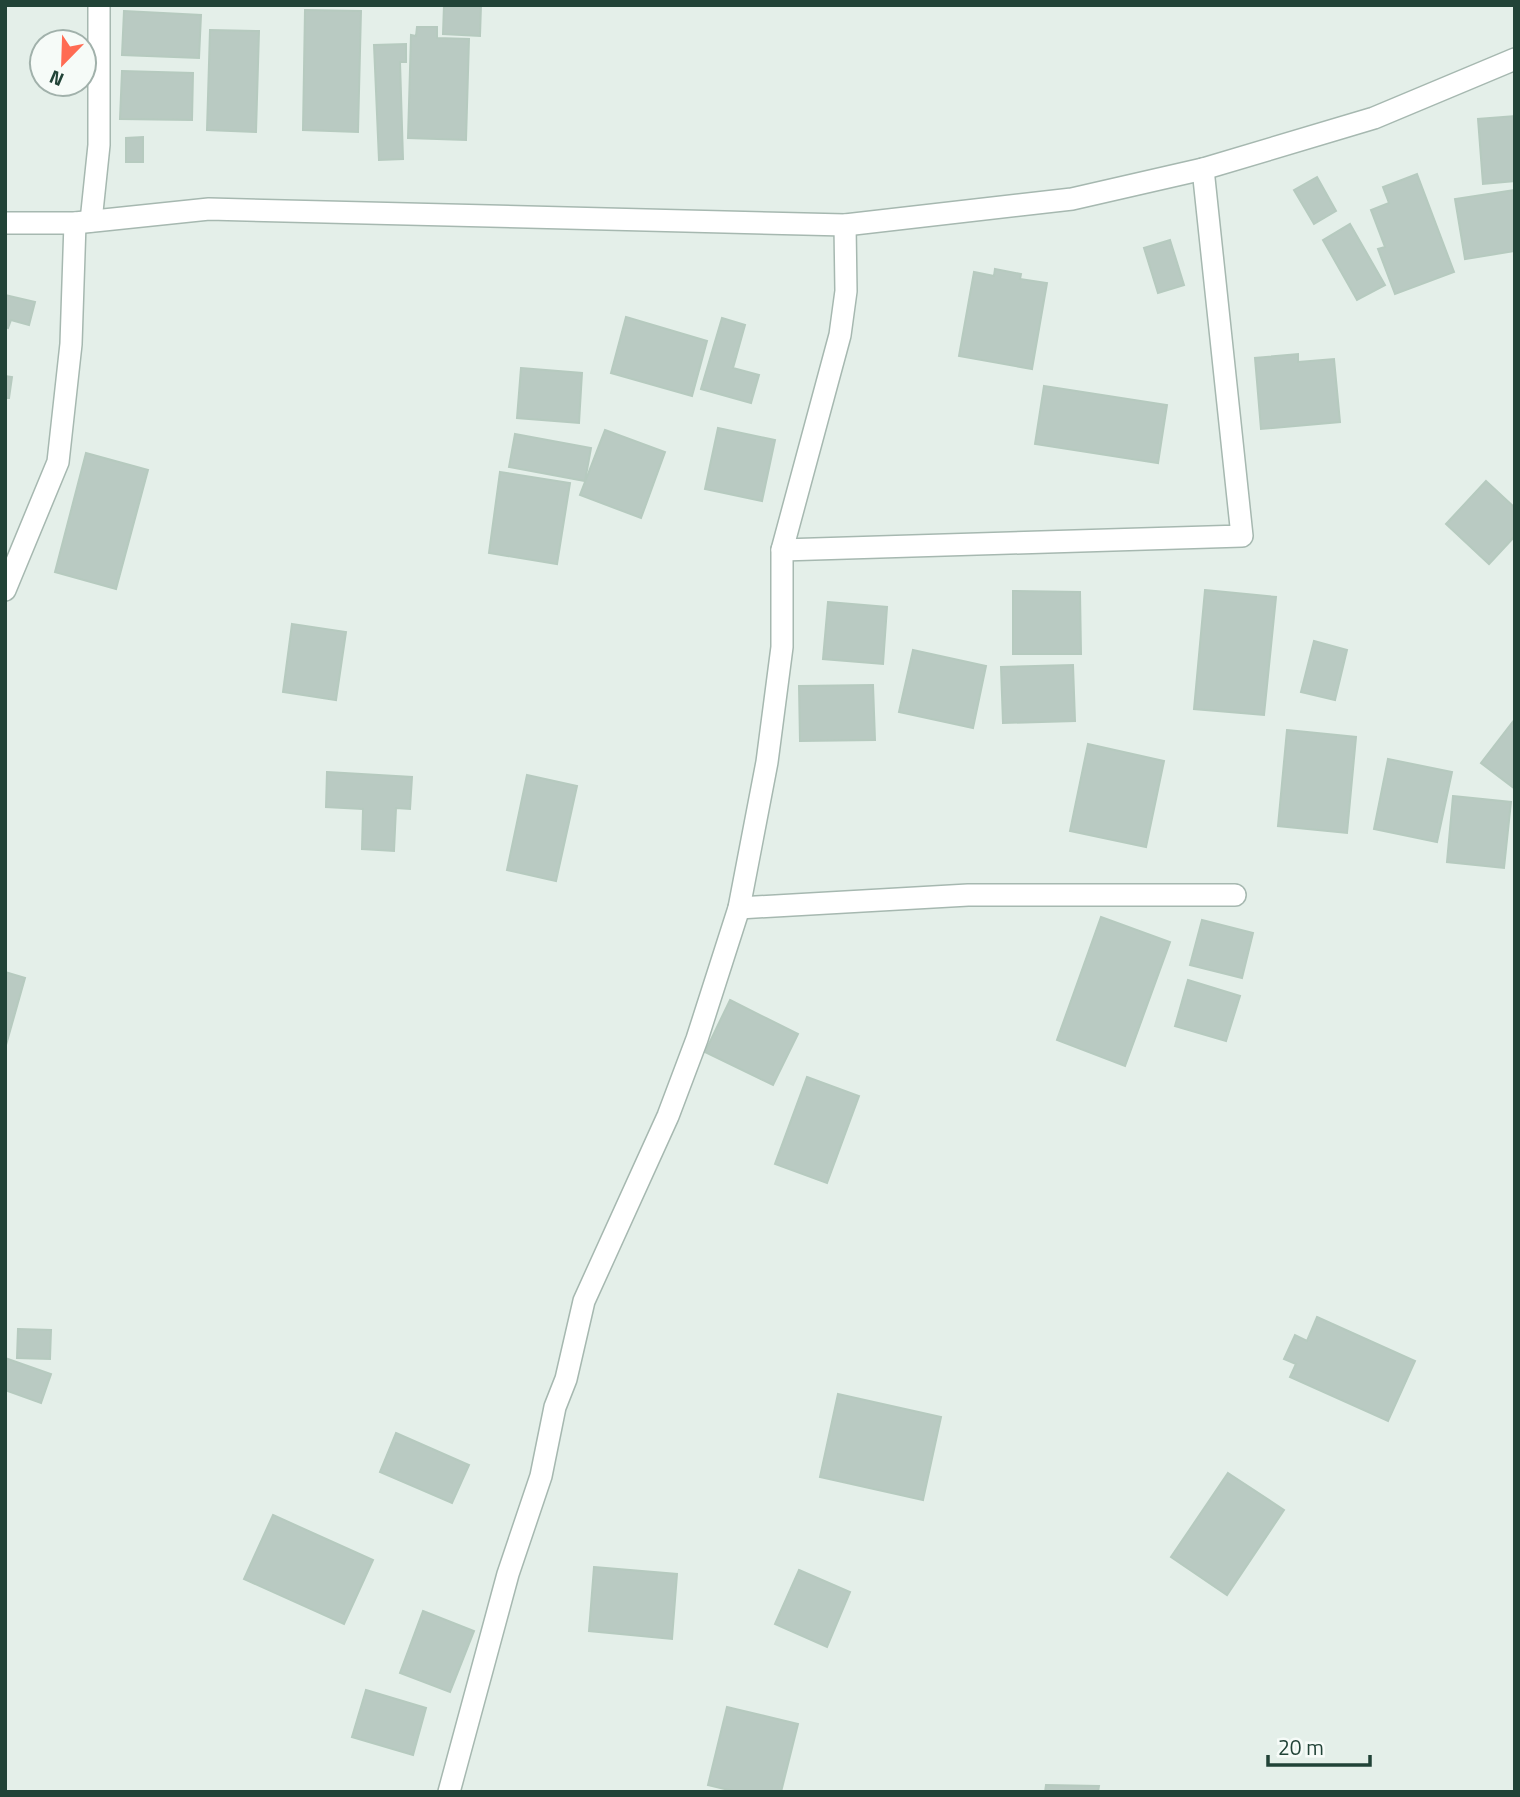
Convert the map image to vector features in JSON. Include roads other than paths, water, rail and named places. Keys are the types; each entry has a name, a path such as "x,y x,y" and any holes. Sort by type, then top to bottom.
{"street":[{"path":"5,590 58,462 83,222 99,145 99,5"},
{"path":"5,223 83,222 209,209 845,225 1072,199 1203,169 1374,118 1515,59"},
{"path":"782,550 1242,536 1203,169"},
{"path":"449,1792 508,1574 541,1476 555,1407 566,1380 584,1301 668,1116 697,1039 739,908 766,762 782,647 782,550 841,335 846,291 845,225"},
{"path":"739,908 968,895 1235,895"}]}
